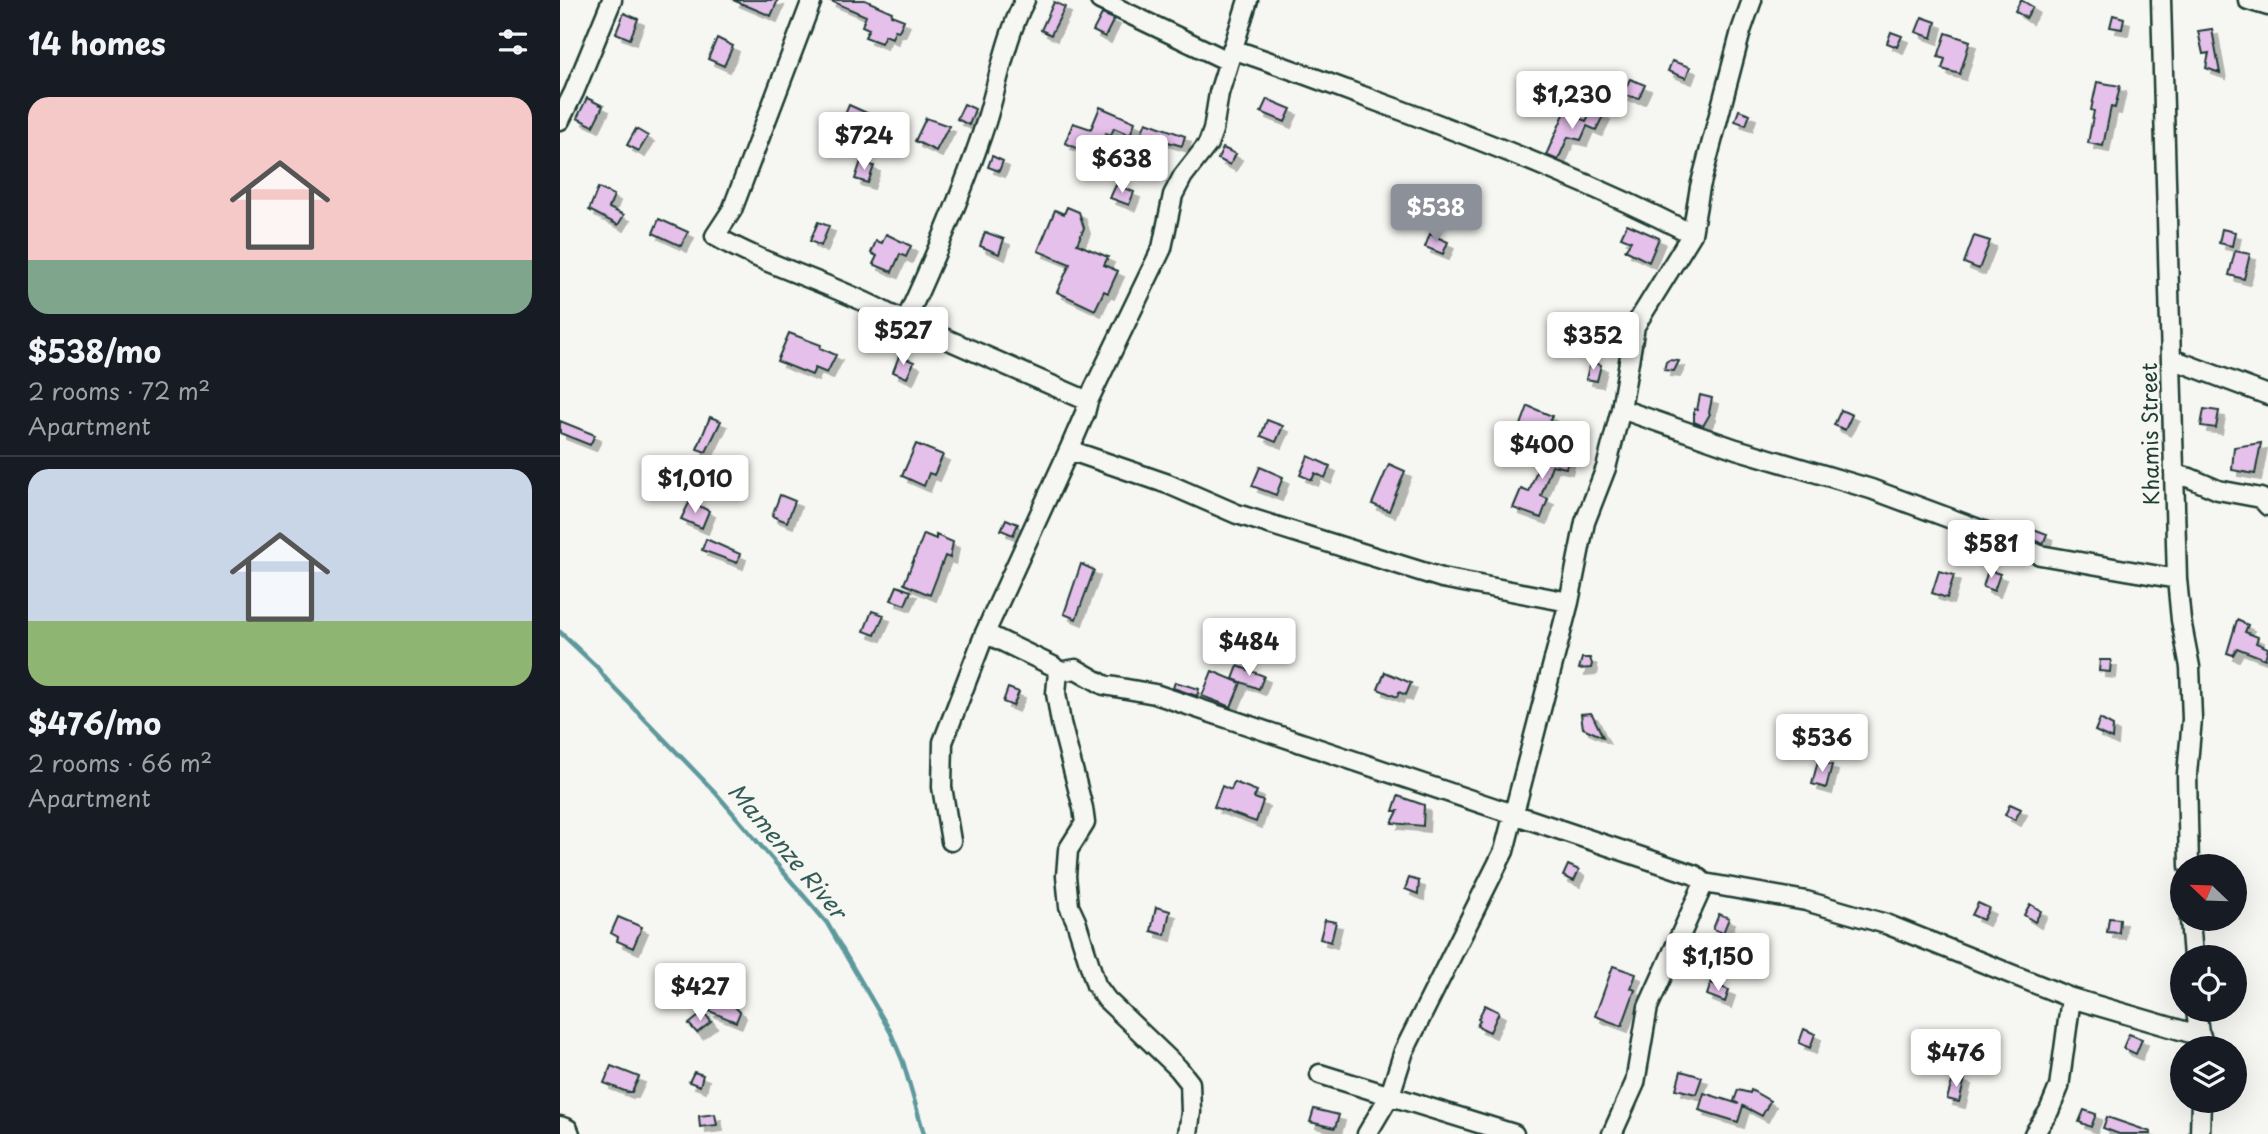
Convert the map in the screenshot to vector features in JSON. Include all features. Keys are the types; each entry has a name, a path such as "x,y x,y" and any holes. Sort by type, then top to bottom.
{"street":[{"path":"560,120 612,0"},
{"path":"811,0 732,210 715,236 744,253 867,301 889,314 1087,401"},
{"path":"906,320 931,267 955,204 1025,0"},
{"path":"1100,0 1230,55 1324,80 1519,155 1628,201 1692,234"},
{"path":"951,841 942,787 943,742 985,633 1069,450 1085,413 1087,401 1162,248 1173,195 1183,176 1208,144 1230,55 1248,0"},
{"path":"1367,1134 1390,1095 1404,1051 1504,851 1569,602 1586,522 1606,468 1621,409 1635,326 1692,234 1699,187 1752,0"},
{"name":"Khamis Street","path":"2161,0 2177,579 2180,620 2190,667 2192,719 2187,774 2189,854"},
{"path":"2248,0 2268,6"},
{"path":"2172,359 2268,395"},
{"path":"1621,409 1736,449 1871,489 2040,555 2177,579"},
{"path":"1069,450 1168,484 1237,514 1442,578 1569,602"},
{"path":"2174,474 2218,490 2261,498 2268,506"},
{"path":"985,633 1053,666 1058,671"},
{"path":"1058,671 1076,669 1104,685 1155,694 1695,875 1704,883 1807,901 1886,924 2071,998 2183,1036"},
{"path":"1058,671 1056,693 1061,723 1083,808 1084,823 1069,850 1066,876 1069,906 1096,985 1107,1000 1178,1068 1190,1083 1191,1112 1188,1134"},
{"path":"1612,1134 1635,1083 1648,1007 1704,883"},
{"path":"2034,1134 2049,1111 2059,1087 2071,998"},
{"path":"1320,1074 1514,1134"},
{"path":"2200,1134 2201,1113"},
{"path":"560,1126 568,1129 570,1134"}],"building":[{"path":"733,0 778,0 771,16"},
{"path":"829,0 865,0 904,20 892,38 885,35 881,43 865,37 869,29 862,26 866,16"},
{"path":"2021,0 2033,7 2026,18 2015,11"},
{"path":"1054,2 1065,7 1051,35 1041,30"},
{"path":"624,13 638,19 630,39 616,33"},
{"path":"1102,14 1114,19 1105,37 1093,31"},
{"path":"2113,15 2124,18 2122,29 2110,27"},
{"path":"1922,17 1936,22 1932,38 1916,32"},
{"path":"2212,29 2220,73 2206,68 2209,53 2203,54 2198,31"},
{"path":"1891,32 1902,36 1897,47 1887,43"},
{"path":"1946,33 1970,41 1960,74 1942,69 1945,59 1938,57"},
{"path":"717,38 733,46 724,66 708,59"},
{"path":"1672,61 1690,67 1686,78 1668,71"},
{"path":"1630,79 1645,85 1639,98 1622,95"},
{"path":"2097,82 2120,86 2115,108 2111,107 2103,146 2088,143"},
{"path":"587,98 603,106 593,126 577,118"},
{"path":"1267,99 1291,109 1285,122 1261,112"},
{"path":"964,104 975,109 969,125 957,119"},
{"path":"849,105 880,119 881,115 893,120 884,141 864,133 857,148 835,138"},
{"path":"1100,107 1135,122 1130,135 1114,128 1111,135 1106,133 1096,157 1065,143 1073,123 1091,129"},
{"path":"1592,109 1604,114 1596,130 1587,126 1581,140 1568,137 1558,160 1546,155 1565,112 1586,121"},
{"path":"1739,110 1750,114 1746,125 1735,121"},
{"path":"926,118 949,126 936,151 915,141"},
{"path":"1146,122 1185,136 1182,146 1141,134"},
{"path":"636,129 648,136 639,151 627,145"},
{"path":"1223,148 1236,154 1230,165 1218,159"},
{"path":"992,156 1003,161 999,171 988,167"},
{"path":"861,161 874,166 868,183 855,179"},
{"path":"1116,185 1134,192 1129,205 1110,198"},
{"path":"598,188 614,195 609,208 624,215 618,225 589,210"},
{"path":"1067,207 1079,212 1084,228 1077,244 1108,257 1104,265 1118,271 1108,293 1104,291 1095,310 1057,292 1070,264 1038,251 1055,210 1064,214"},
{"path":"659,219 688,232 681,246 653,233"},
{"path":"818,222 829,226 821,246 810,241"},
{"path":"1627,224 1659,238 1649,262 1625,250 1631,241 1621,237"},
{"path":"2222,229 2235,232 2232,246 2219,243"},
{"path":"985,232 1004,239 999,254 980,246"},
{"path":"886,234 911,246 906,257 900,254 892,272 873,264 877,256 871,253 876,241 882,243"},
{"path":"1430,234 1448,242 1443,254 1425,247"},
{"path":"1974,236 1990,241 1979,269 1964,263"},
{"path":"2235,251 2250,254 2244,279 2229,275"},
{"path":"789,333 821,345 820,348 836,355 827,373 815,368 812,375 777,361"},
{"path":"899,356 914,362 907,378 893,372"},
{"path":"1669,360 1679,361 1674,371 1664,370"},
{"path":"1590,362 1601,365 1597,381 1586,379"},
{"path":"1700,395 1712,398 1710,414 1703,426 1694,422 1694,409 1697,410"},
{"path":"1528,406 1552,416 1539,447 1518,439"},
{"path":"2204,409 2219,411 2216,428 2201,426"},
{"path":"1841,410 1852,415 1845,430 1834,425"},
{"path":"710,417 721,421 706,452 697,449"},
{"path":"1267,420 1283,426 1276,442 1261,436"},
{"path":"560,421 595,435 590,445 560,433"},
{"path":"1547,442 1571,450 1566,468 1552,465 1541,496 1548,499 1541,518 1513,508 1521,489 1529,492"},
{"path":"2261,443 2255,474 2232,470 2234,447"},
{"path":"916,444 943,455 934,475 929,473 924,486 902,476"},
{"path":"1308,456 1330,466 1325,478 1315,473 1312,480 1300,475"},
{"path":"1389,464 1405,471 1389,511 1372,504"},
{"path":"1260,467 1283,477 1276,495 1252,486"},
{"path":"780,495 795,501 787,522 772,516"},
{"path":"690,501 709,511 702,528 681,519"},
{"path":"1006,519 1018,524 1013,535 1001,530"},
{"path":"2031,528 2047,534 2043,544 2028,537"},
{"path":"924,534 936,539 936,535 953,542 950,558 945,556 930,595 904,584"},
{"path":"706,539 740,554 737,563 702,550"},
{"path":"1081,564 1094,570 1076,619 1064,614"},
{"path":"1988,570 2000,574 1994,591 1983,587"},
{"path":"1939,571 1954,575 1947,598 1932,593"},
{"path":"897,586 911,591 905,605 891,600"},
{"path":"872,611 884,615 875,635 864,631"},
{"path":"2237,620 2248,625 2245,632 2258,637 2256,643 2268,648 2265,659 2237,648 2233,655 2227,653"},
{"path":"1582,658 1590,658 1591,668 1579,669"},
{"path":"2100,660 2111,660 2110,672 2099,671"},
{"path":"1238,666 1264,676 1259,689 1233,679"},
{"path":"1212,671 1241,683 1231,707 1202,696"},
{"path":"1385,672 1411,683 1406,695 1399,692 1397,697 1378,689"},
{"path":"1175,682 1199,689 1197,696 1173,688"},
{"path":"1008,688 1019,692 1013,706 1003,702"},
{"path":"1591,713 1603,737 1583,728 1581,714"},
{"path":"2100,719 2113,726 2112,739 2095,731"},
{"path":"1818,761 1832,765 1826,788 1812,784"},
{"path":"1234,782 1257,791 1254,798 1263,801 1256,822 1214,807 1222,786 1231,790"},
{"path":"1398,796 1424,805 1423,826 1392,823 1398,811 1393,811"},
{"path":"2010,804 2021,809 2015,820 2005,815"},
{"path":"1568,865 1579,870 1574,881 1563,876"},
{"path":"1409,878 1419,881 1418,894 1405,889"},
{"path":"1978,903 1989,908 1983,920 1972,915"},
{"path":"2030,904 2041,911 2035,922 2024,915"},
{"path":"1156,907 1170,911 1165,935 1151,931"},
{"path":"1719,914 1729,918 1723,933 1713,929"},
{"path":"618,917 642,927 633,948 617,941 618,937 611,933"},
{"path":"2109,918 2120,919 2119,933 2107,932"},
{"path":"1325,920 1336,922 1331,942 1320,939"},
{"path":"1613,966 1636,974 1631,988 1635,990 1622,1026 1595,1016"},
{"path":"1711,983 1729,990 1725,1002 1707,995"},
{"path":"724,996 740,1012 736,1022 709,1011"},
{"path":"1485,1005 1499,1012 1490,1032 1477,1026"},
{"path":"704,1012 711,1022 697,1033 689,1024"},
{"path":"1804,1029 1815,1034 1810,1048 1799,1043"},
{"path":"2129,1034 2142,1039 2136,1054 2123,1048"},
{"path":"611,1066 639,1077 632,1092 604,1083"},
{"path":"1681,1071 1702,1077 1696,1094 1676,1089"},
{"path":"694,1072 703,1075 700,1086 689,1082"},
{"path":"1954,1075 1965,1079 1959,1102 1947,1099"},
{"path":"1738,1090 1750,1093 1751,1090 1770,1101 1762,1116 1743,1106 1738,1122 1699,1110 1704,1093 1739,1104 1734,1101"},
{"path":"1314,1109 1339,1115 1335,1128 1310,1122"},
{"path":"2084,1110 2096,1114 2091,1127 2079,1122"},
{"path":"715,1114 717,1125 700,1127 699,1116"},
{"path":"2107,1117 2151,1134 2119,1134 2103,1128"}],"waterway":[{"name":"Mamenze River","path":"560,632 597,667 714,791 827,923 890,1031 903,1062 924,1134"}]}
